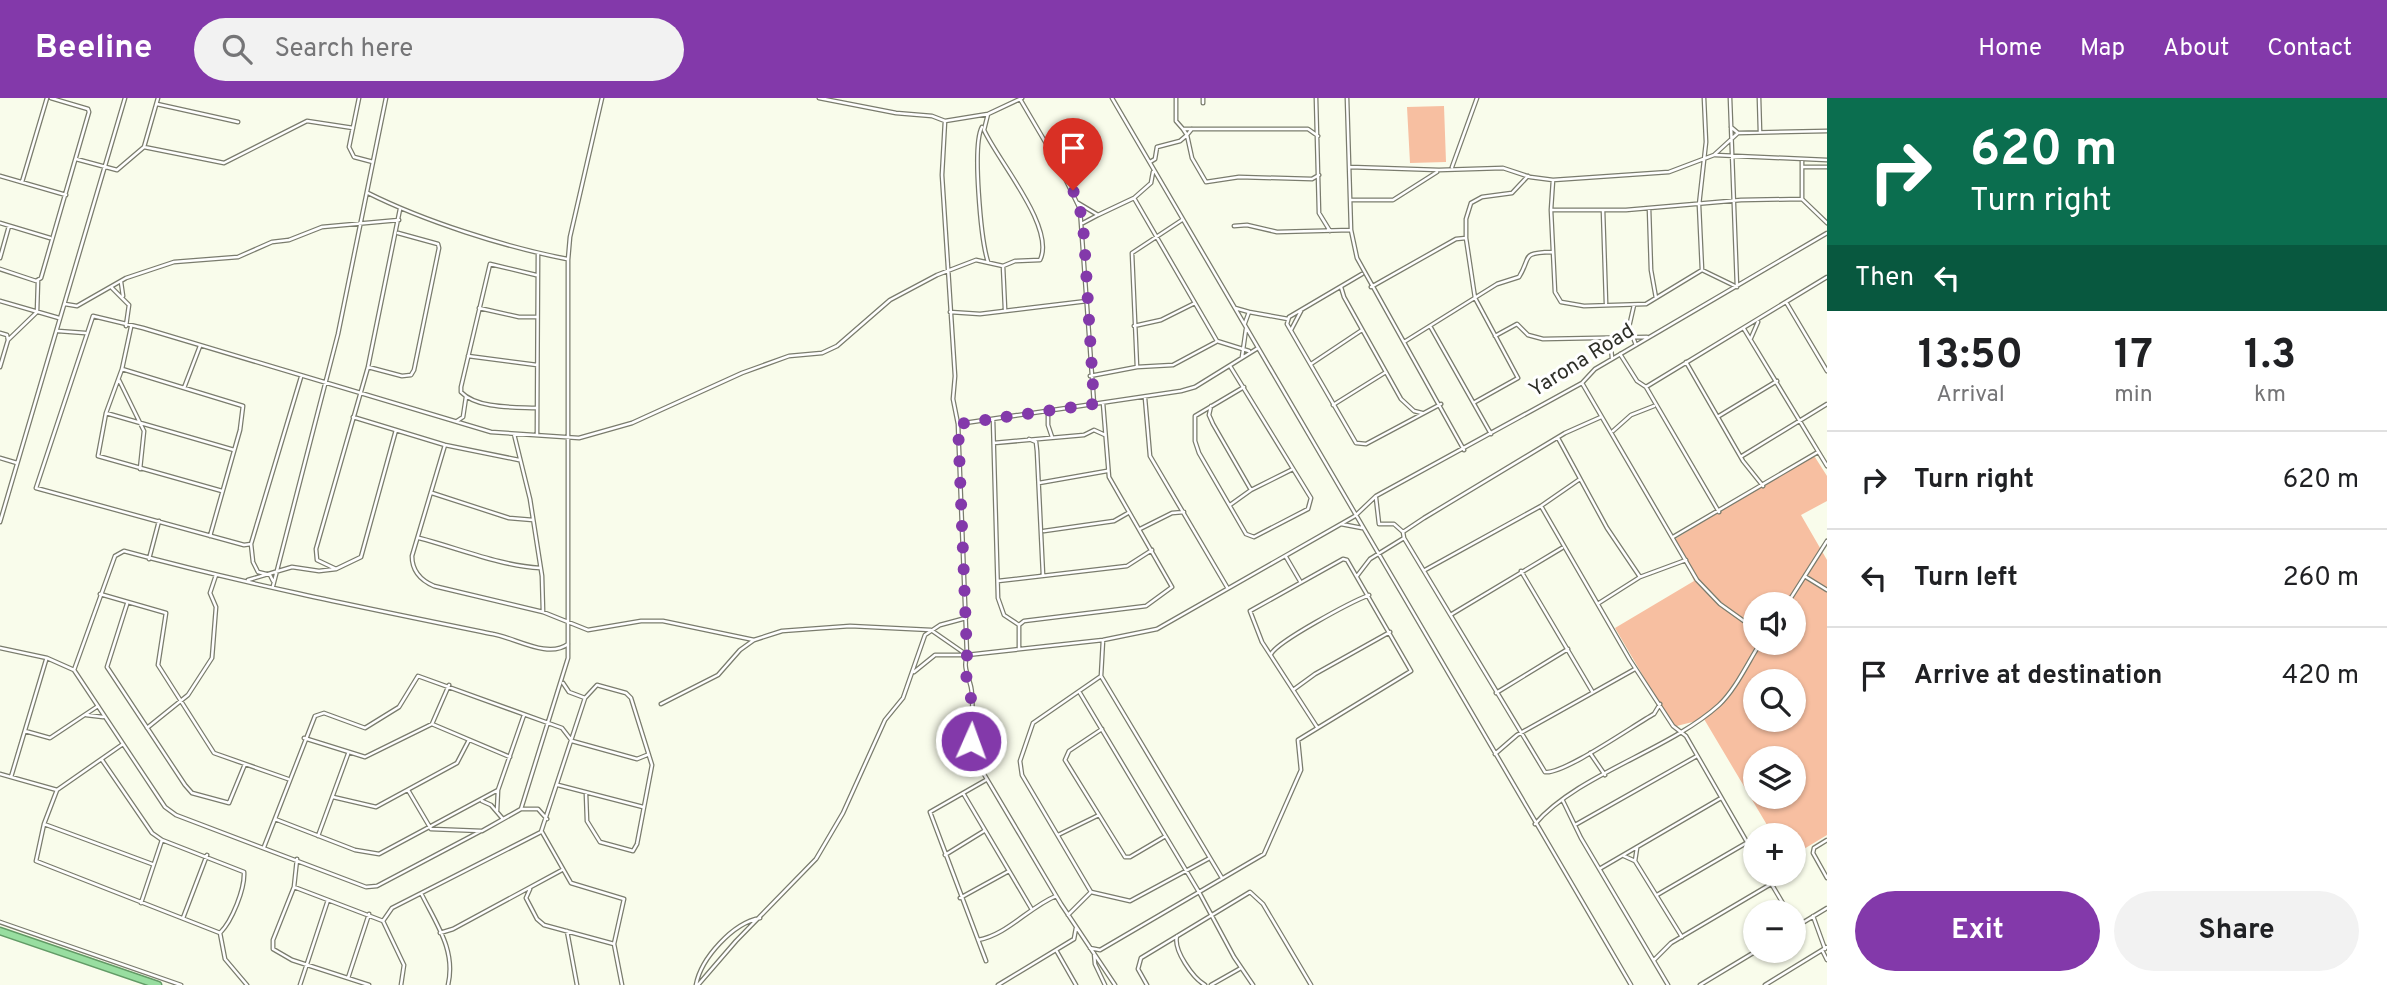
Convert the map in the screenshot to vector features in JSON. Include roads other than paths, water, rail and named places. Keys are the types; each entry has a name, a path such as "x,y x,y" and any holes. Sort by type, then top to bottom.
{"highway":[{"path":"0,931 158,985"}],"street":[{"path":"0,367 8,340 37,312 38,281 89,110 49,98 22,182"},
{"path":"0,522 125,98"},
{"path":"76,159 117,170 144,147 158,98"},
{"path":"359,98 351,153 373,162"},
{"path":"273,584 326,382 362,223 386,98"},
{"path":"521,809 562,681 568,644 568,260 570,237 602,98"},
{"path":"819,98 896,113 932,116 945,121 988,114 1021,99 1078,203 1082,225 1090,376 1094,404"},
{"path":"1112,98 1535,824 1546,836 1628,984"},
{"path":"1176,98 1176,121 1187,135 1192,159 1206,182 1239,177 1312,179 1319,175"},
{"path":"1316,98 1319,213 1330,231"},
{"path":"1347,98 1351,230 1363,273 1441,404 1464,450"},
{"path":"1452,168 1477,98"},
{"path":"1702,270 1699,205 1706,142 1704,98"},
{"path":"1702,270 1737,287 1731,202 1730,98"},
{"path":"1759,98 1760,132"},
{"path":"156,104 238,122"},
{"path":"988,114 978,148 988,262"},
{"path":"144,147 224,163 307,121 353,128"},
{"path":"945,121 942,175 953,399 958,424 967,655 965,670 972,703 972,752 1056,896 1115,985"},
{"path":"1308,129 1316,123"},
{"path":"251,544 210,536 36,488 85,333 93,316 143,328 491,432 569,438 619,428 709,386 777,360 805,353 822,354 837,346 890,300 948,270 976,260 1003,265 1014,261 1040,260 1045,247 1039,225 988,139 984,124"},
{"path":"1730,127 1738,133 1827,131"},
{"path":"1183,129 1308,129 1318,136"},
{"path":"1149,163 1155,159 1157,147 1180,141 1192,129"},
{"path":"1350,167 1439,170 1503,168 1553,180 1669,172 1703,162 1731,143 1738,133"},
{"path":"1714,155 1732,158 1827,160"},
{"path":"1802,161 1802,199"},
{"path":"1803,167 1827,167"},
{"path":"1351,200 1394,200 1439,170"},
{"path":"1082,225 1134,198 1151,183 1154,171"},
{"path":"0,176 65,195"},
{"path":"1475,402 1518,378 1475,299 1466,238 1466,219 1471,203 1482,197 1512,193 1528,176"},
{"path":"1312,179 1318,185"},
{"path":"1553,180 1550,210 1555,292 1561,302 1584,306 1606,303 1634,305 1657,299 1702,270"},
{"path":"368,194 400,209 538,254 568,260"},
{"path":"1134,198 1217,341 1250,351"},
{"path":"1550,210 1603,210 1802,199 1827,223"},
{"path":"1078,203 1098,215"},
{"path":"1648,208 1650,270 1657,299"},
{"path":"336,569 317,560 316,549 368,367 400,209"},
{"path":"1603,210 1606,303"},
{"path":"64,304 77,306 121,282 174,261 239,257 272,242 289,240 322,227 399,220"},
{"path":"1137,367 1132,253 1182,220"},
{"path":"0,223 52,238"},
{"path":"1234,226 1247,225 1277,232 1351,230"},
{"path":"0,258 9,226"},
{"path":"368,367 406,376 414,370 439,248 438,244 397,233"},
{"name":"Yarona Road","path":"1355,516 1376,496 1582,383 1595,369 1827,233"},
{"path":"1371,287 1456,239 1466,238"},
{"path":"1404,342 1497,284 1518,277 1524,260 1535,252 1553,252"},
{"path":"537,435 538,254"},
{"path":"462,418 466,397 461,387 478,308 491,264 536,275"},
{"path":"1003,265 1005,309"},
{"path":"0,270 38,281"},
{"path":"1235,308 1288,319 1363,273"},
{"path":"937,275 943,276 949,285"},
{"path":"1646,387 1758,322 1827,277"},
{"path":"121,282 123,296 130,310 128,326 122,369 106,413 99,457 222,491"},
{"path":"1341,287 1385,372 1409,408 1422,413"},
{"path":"112,288 123,296"},
{"path":"0,301 60,318"},
{"path":"950,312 980,314 1087,301"},
{"path":"1786,302 1827,371"},
{"path":"1134,326 1161,320 1195,303"},
{"path":"1634,305 1629,327 1636,346"},
{"path":"478,308 519,317 536,317"},
{"path":"1291,332 1303,308"},
{"path":"1242,357 1245,349 1245,316 1249,312"},
{"path":"1288,319 1291,332 1333,405 1360,445 1441,404"},
{"path":"1751,339 1758,322"},
{"path":"1494,337 1517,324 1528,335 1543,339 1650,337"},
{"path":"1430,326 1491,434"},
{"path":"1744,328 1827,466"},
{"path":"1311,364 1362,330"},
{"path":"56,331 85,333"},
{"path":"0,333 7,335 8,340"},
{"path":"1610,338 1612,359"},
{"path":"1090,376 1137,367 1173,365 1217,341"},
{"path":"184,388 200,346"},
{"path":"958,424 1145,398 1195,387 1258,348"},
{"path":"1620,354 1637,380 1646,387 1654,406 1719,512"},
{"path":"468,356 537,365"},
{"path":"1686,362 1763,486"},
{"path":"1230,366 1244,387 1293,469 1311,502 1308,509 1282,525 1249,536 1195,441 1195,416 1244,387"},
{"path":"122,369 243,406 234,450 210,536"},
{"path":"1333,405 1385,372"},
{"path":"270,575 258,572 253,562 251,544 301,377"},
{"path":"119,378 144,430 140,468"},
{"path":"1719,416 1777,381"},
{"path":"1582,383 1686,560 1711,596 1743,620"},
{"path":"466,397 507,407 537,408"},
{"path":"1145,398 1150,456 1228,587"},
{"path":"1019,625 1024,621 1110,613 1154,603 1172,587 1153,550 1128,513 1107,471 1103,403"},
{"path":"1742,456 1827,404"},
{"path":"1211,406 1209,415 1213,424 1251,490"},
{"path":"1612,432 1631,415 1654,406"},
{"path":"1048,411 1048,425 1052,437"},
{"path":"106,413 234,450"},
{"path":"353,417 444,445 519,460"},
{"path":"1404,532 1558,438 1601,417"},
{"path":"456,421 462,418"},
{"path":"462,418 469,425"},
{"path":"993,419 998,581 1002,612 1019,625"},
{"path":"245,581 292,567 319,571 336,569 361,558 396,430"},
{"path":"993,443 1084,435 1094,430 1105,435"},
{"path":"514,433 519,444 519,460 533,520 543,612"},
{"path":"1558,438 1640,578"},
{"path":"1029,439 1036,442 1043,575"},
{"path":"444,445 412,567 425,582 543,612 588,630 641,621 663,621 754,640"},
{"path":"1672,537 1818,452"},
{"path":"0,458 18,463"},
{"path":"1230,505 1251,490 1293,469"},
{"path":"1039,484 1107,471"},
{"path":"1425,570 1541,506 1580,479"},
{"path":"432,493 509,518 533,520"},
{"path":"1376,496 1378,524 1394,524 1404,532"},
{"path":"1541,506 1562,548 1599,603 1636,669 1666,715 1682,731 1743,834"},
{"path":"1140,529 1172,513 1184,512"},
{"path":"1042,531 1114,521 1128,513"},
{"path":"913,673 935,655 1019,650 1103,640 1157,629 1286,556 1336,524 1355,516"},
{"path":"149,559 159,521"},
{"path":"1336,524 1354,524 1365,530"},
{"path":"1404,532 1404,538 1452,614 1542,769 1548,773 1590,753 1654,714 1660,704"},
{"path":"419,538 500,559 517,567 540,568"},
{"path":"1356,577 1379,554 1404,538"},
{"path":"1795,592 1827,541"},
{"path":"1452,614 1562,548"},
{"path":"998,581 1127,566 1153,550"},
{"path":"74,670 115,555 124,551 216,575 273,584 497,635 551,650 561,650 568,644"},
{"path":"1286,556 1300,581"},
{"path":"1090,948 1100,950 1257,859 1269,847 1301,770 1298,740 1411,671 1369,595 1343,559 1250,611 1271,655 1317,727"},
{"path":"1599,603 1640,578 1686,560"},
{"path":"1521,571 1592,691"},
{"path":"254,579 258,572"},
{"path":"147,727 181,702 198,682 213,655 216,607 210,593 216,575"},
{"path":"270,575 273,584"},
{"path":"1806,577 1827,590"},
{"path":"100,594 166,614 157,661 214,752 288,779"},
{"path":"1271,655 1276,648 1317,622 1369,595"},
{"path":"127,604 107,664 192,793 223,803 231,802 245,764"},
{"path":"661,704 718,675 740,650 754,640 778,631 849,626 931,630 965,618"},
{"path":"1019,625 1019,650"},
{"path":"931,630 967,655"},
{"path":"697,985 736,940 761,918 816,859 843,813 885,720 903,698 923,638 931,630"},
{"path":"1293,690 1315,674 1390,632"},
{"path":"1103,640 1101,676 1208,859 1222,878"},
{"path":"0,648 47,658 74,670 172,813 366,887 377,886 521,809 538,808 547,820"},
{"path":"1496,693 1568,649"},
{"path":"1535,824 1546,811 1682,731 1720,704 1752,655"},
{"path":"11,777 47,658"},
{"path":"1495,754 1507,742 1592,691 1636,669"},
{"path":"264,847 288,779 315,716 324,713 365,728 399,707 418,676 548,723 568,732 572,741"},
{"path":"1101,676 1033,723 1020,761 1022,775 1091,892 1130,901 1208,859"},
{"path":"562,681 569,692"},
{"path":"304,738 365,757 432,724 449,685"},
{"path":"383,920 391,908 422,895 541,832 585,698 597,685 626,693 638,719 648,754 651,775 637,844 633,851 600,842 587,821 586,794"},
{"path":"558,693 569,692 585,698"},
{"path":"1080,692 1253,985"},
{"path":"24,730 50,738 98,706"},
{"path":"1654,714 1666,715"},
{"path":"84,715 106,719"},
{"path":"497,811 499,790 524,715"},
{"path":"432,724 510,757"},
{"path":"1102,729 1069,751 1065,761 1125,857 1130,858 1164,837"},
{"path":"333,797 376,807 457,763 469,740"},
{"path":"572,741 636,759 648,754"},
{"path":"123,744 57,790 35,855 38,863 220,933"},
{"path":"318,836 348,753"},
{"path":"1590,753 1605,775"},
{"path":"1575,825 1697,756"},
{"path":"102,760 147,828 162,840 207,855 241,870 245,875 226,926 220,933"},
{"path":"0,774 57,790"},
{"path":"986,780 930,810 944,855 986,961"},
{"path":"558,785 644,807"},
{"path":"408,790 431,829"},
{"path":"274,818 355,850 379,854 431,829 499,790"},
{"path":"963,793 1031,908"},
{"path":"1601,868 1721,798"},
{"path":"482,801 497,811 503,819"},
{"path":"1563,801 1668,985"},
{"path":"1058,835 1099,815"},
{"path":"443,822 448,828"},
{"path":"44,824 152,863"},
{"path":"431,829 482,831"},
{"path":"944,855 984,831"},
{"path":"541,832 562,870 576,886 624,899 614,944 622,985"},
{"path":"141,903 152,863 162,840"},
{"path":"1827,840 1814,848 1813,853 1827,878"},
{"path":"1657,895 1743,845"},
{"path":"1635,861 1637,848"},
{"path":"183,918 207,855"},
{"path":"1625,856 1635,861 1682,937"},
{"path":"297,859 294,887 272,944 281,955 369,985"},
{"path":"440,933 453,929 562,870"},
{"path":"960,898 1009,871"},
{"path":"526,898 531,886"},
{"path":"1654,960 1682,937 1768,886"},
{"path":"294,887 383,920 404,965 401,985"},
{"path":"1068,915 1091,892"},
{"path":"1147,985 1138,969 1138,961 1246,894 1256,895 1311,985"},
{"path":"422,895 452,960 448,985"},
{"path":"515,895 526,898 541,923 614,944"},
{"path":"978,940 992,936 1031,908 1056,896"},
{"path":"300,985 328,900"},
{"path":"1806,919 1827,908"},
{"path":"348,978 370,914"},
{"path":"1812,916 1827,960"},
{"path":"697,985 706,963 725,939 750,920 761,918"},
{"path":"0,922 181,985"},
{"path":"1074,939 1076,928"},
{"path":"567,931 577,985"},
{"path":"220,933 225,959 247,985"},
{"path":"1177,936 1176,945 1181,956 1205,985"},
{"path":"998,985 1074,939 1086,942"},
{"path":"1765,985 1824,949"},
{"path":"1056,950 1076,985"},
{"path":"1098,957 1100,950"},
{"path":"1094,953 1095,964 1105,985"},
{"path":"1700,985 1743,959"},
{"path":"1211,985 1241,968"}]}
